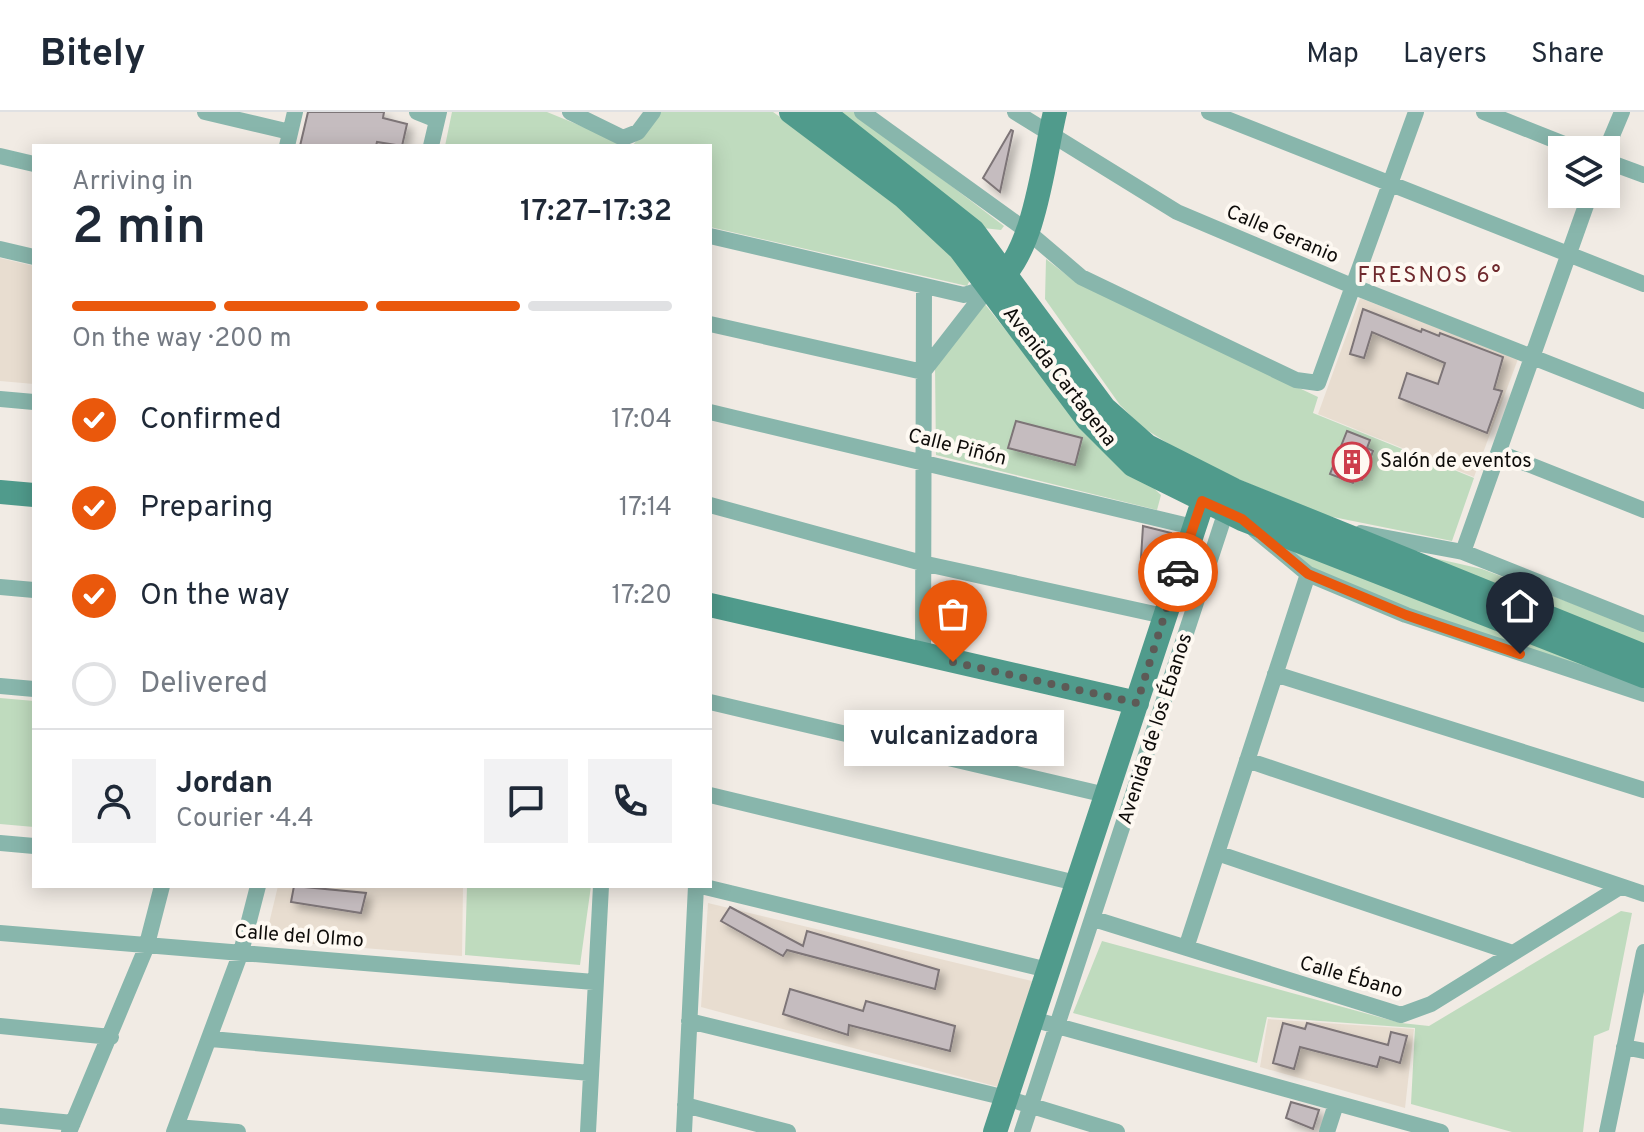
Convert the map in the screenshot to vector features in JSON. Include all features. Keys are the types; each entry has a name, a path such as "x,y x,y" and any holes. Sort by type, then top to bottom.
{"street":[{"path":"205,112 288,139 295,112"},
{"path":"417,112 438,116 431,144"},
{"path":"570,112 623,138 638,132 653,112"},
{"name":"Avenida Cartagena","path":"791,112 904,197 998,280 1104,408 1234,515 1644,676"},
{"name":"Avenida Cartagena","path":"823,112 973,231 998,280"},
{"path":"862,112 1027,231 1081,277 1296,380 1318,383 1416,112"},
{"name":"Calle Geranio","path":"1015,112 1049,136 1177,212 1531,359 1644,401"},
{"path":"923,372 998,280 1027,231 1055,112"},
{"path":"1209,112 1644,284"},
{"path":"1484,112 1548,138"},
{"path":"1612,136 1622,112"},
{"path":"0,156 32,164"},
{"path":"1620,166 1644,175"},
{"path":"1463,552 1585,208"},
{"path":"712,236 964,295 998,280"},
{"path":"0,249 32,257"},
{"path":"923,656 924,286"},
{"path":"712,324 923,372"},
{"path":"0,399 32,402"},
{"name":"Calle Piñón","path":"712,412 1193,527"},
{"path":"1500,453 1644,510"},
{"name":"Avenida Cartagena","path":"1206,490 1323,525 1644,656"},
{"name":"Avenida de los Ébanos","path":"1022,1132 1030,1105 1044,1022 1048,970 1206,490"},
{"path":"0,492 32,495"},
{"path":"712,506 922,563 1164,616"},
{"path":"1234,515 1308,574 1406,615 1644,694"},
{"name":"Avenida de los Ébanos","path":"995,1132 1006,1098 1094,919 1234,515"},
{"path":"1323,525 1463,552 1644,624"},
{"path":"1186,948 1308,574"},
{"path":"0,587 32,590"},
{"path":"712,605 1137,703"},
{"path":"1275,674 1644,790"},
{"path":"0,686 32,689"},
{"path":"712,702 1106,795"},
{"path":"1247,760 1644,894"},
{"path":"712,795 1076,883"},
{"path":"0,843 32,846"},
{"path":"1217,853 1510,952"},
{"name":"Calle Ébano","path":"1094,919 1401,1015 1431,1004 1510,952 1620,887"},
{"path":"0,1116 71,1128 146,948 161,888"},
{"path":"238,1132 175,1129 241,952 257,888"},
{"path":"588,1132 601,888"},
{"path":"684,1132 698,888"},
{"path":"706,888 1048,970"},
{"name":"Calle del Olmo","path":"0,933 146,948 241,952 594,982"},
{"path":"1607,1132 1644,952"},
{"path":"689,1021 1006,1098 1117,1132"},
{"path":"1044,1022 1441,1132"},
{"path":"0,1026 111,1037"},
{"path":"211,1039 590,1073"},
{"path":"1624,1047 1644,1051"},
{"path":"1327,1132 1336,1104"},
{"path":"685,1105 788,1132"}],"shaded area":[{"path":"0,258 32,266 32,384 0,381"},
{"path":"1360,298 1518,359 1474,477 1318,414"},
{"path":"278,888 463,888 462,956 265,940"},
{"path":"708,903 1032,981 1002,1088 701,1007"},
{"path":"1268,1019 1414,1029 1405,1108 1260,1067"}],"green space":[{"path":"452,112 547,112 625,144 445,144"},
{"path":"661,112 773,112 870,180 972,276 967,286 712,227 712,144 634,144"},
{"path":"838,112 854,112 1004,226 1001,230 983,228"},
{"path":"1046,259 1077,283 1318,397 1313,413 1474,478 1452,541 1328,516 1199,463 1142,427 1120,405 1045,299"},
{"path":"984,303 1067,407 1161,495 1157,510 936,455 935,366"},
{"path":"1266,534 1644,688 1407,611 1309,568"},
{"path":"1390,548 1482,569 1644,631 1644,651"},
{"path":"0,698 32,701 32,827 0,824"},
{"path":"467,888 591,888 580,965 465,955"},
{"path":"1621,911 1632,913 1609,1030 1594,1036 1583,1132 1512,1132 1411,1104 1415,1028 1267,1017 1257,1063 1073,1013 1102,941 1401,1023 1429,1026"}],"building":[{"path":"308,112 384,112 383,118 407,124 402,144 300,144"},
{"path":"1013,131 1000,192 983,178"},
{"path":"1363,309 1421,332 1422,329 1439,336 1440,333 1503,357 1494,389 1502,391 1487,433 1399,398 1407,373 1438,384 1445,363 1372,332 1364,358 1350,354"},
{"path":"1016,421 1082,438 1075,465 1008,448"},
{"name":"Salón de eventos","path":"1347,431 1370,440 1367,448 1373,451 1362,480 1355,477 1353,483 1330,474"},
{"path":"1143,526 1171,533 1162,562 1141,558"},
{"path":"294,888 366,893 361,913 291,902"},
{"path":"730,907 803,946 807,931 939,970 935,989 787,950 783,956 721,921"},
{"path":"790,989 863,1011 866,1001 955,1026 950,1051 849,1025 848,1035 783,1014"},
{"path":"1283,1023 1305,1029 1307,1023 1388,1045 1391,1032 1407,1036 1400,1063 1380,1057 1377,1067 1300,1047 1294,1069 1273,1063"},
{"path":"1291,1102 1319,1110 1313,1129 1286,1118"}],"way so far":[{"path":"953,662 1137,703 1178,572"}],"place":[{"name":"Salón de eventos","path":"1352,462"},
{"name":"vulcanizadora","path":"953,662"}],"district":[{"name":"FRESNOS 6°","path":"1430,276"}],"route":[{"path":"1178,572 1202,501 1242,519 1308,574 1406,615 1520,654"}]}
